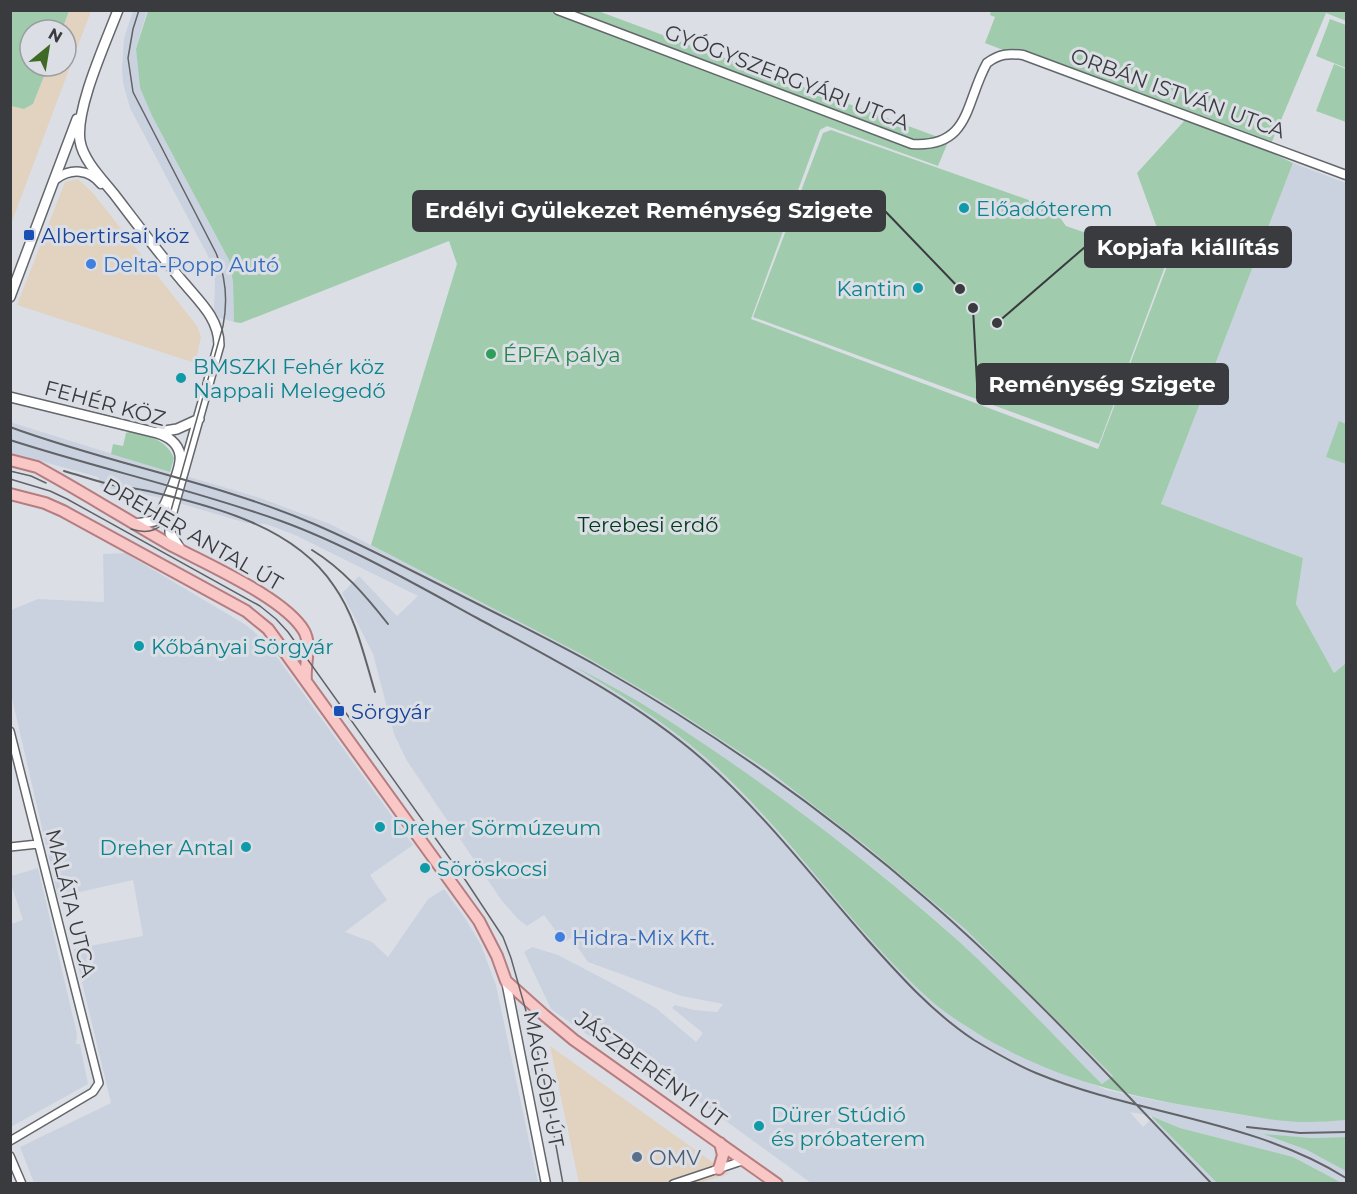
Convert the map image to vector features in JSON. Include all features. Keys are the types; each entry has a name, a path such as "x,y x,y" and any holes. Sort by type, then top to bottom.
{"main road":[{"path":"10,297 118,10"},
{"path":"84,103 80,128 82,149 148,239 204,307 218,330 219,345 170,519 170,533 183,552"},
{"name":"FEHÉR KÖZ","path":"10,397 157,433 171,441 177,448 180,458 167,503 161,515 154,521 136,524"},
{"path":"157,433 177,429 199,419"},
{"name":"DREHER ANTAL ÚT","path":"10,460 36,467 53,476 183,552 269,598 299,624 308,644"},
{"name":"DREHER ANTAL ÚT","path":"10,494 45,503 63,512 246,611 268,629 479,921 497,956 506,981"},
{"path":"279,644 288,651 294,652 300,651 308,644"},
{"path":"306,681 304,668 308,644"},
{"name":"JÁSZBERÉNYI ÚT","path":"506,981 574,1040 777,1184"},
{"path":"719,1168 723,1155 720,1143"}],"street":[{"name":"GYÓGYSZERGYÁRI UTCA","path":"558,10 912,144 928,145 942,141 954,133 967,114 987,63 995,57"},
{"name":"ORBÁN ISTVÁN UTCA","path":"995,57 1008,53 1023,55 1347,175"},
{"path":"56,179 69,172 80,171 94,177 131,224 148,239"},
{"name":"MALÁTA UTCA","path":"10,730 99,1083 93,1092 10,1141"},
{"path":"10,847 38,844"},
{"name":"MAGLÓDI ÚT","path":"506,981 546,1184"},
{"path":"10,1156 22,1184"},
{"path":"673,1184 745,1160"}],"shaded area":[{"path":"69,11 91,11 78,46 78,18 66,18"},
{"path":"133,11 147,11 136,49 140,88 152,116 229,260 233,282 234,322 219,318 214,310 215,282 208,256 130,108 123,83 122,68 124,38"},
{"path":"43,78 66,78 11,224 11,106 24,109 33,104"},
{"path":"1293,163 1346,183 1346,663 1334,673 1296,604 1303,558 1161,504"},
{"name":"Delta-Popp Autó","path":"78,179 93,193 197,326 201,337 195,363 17,305 65,182"},
{"path":"10,422 170,472 162,498 101,487 98,477 11,453"},
{"path":"186,476 260,498 330,524 581,654 663,702 769,771 817,806 912,883 964,928 1113,1076 1103,1085 991,972 939,923 874,869 656,713 592,676 654,716 706,757 755,806 893,963 929,999 969,1028 1007,1050 1107,1090 1254,1117 1309,1122 1346,1120 1346,1137 1311,1138 1266,1135 1307,1150 1343,1168 1346,1171 1346,1183 1293,1157 1180,1128 1151,1116 1130,1112 1143,1127 1153,1117 1217,1183 811,1183 679,1087 673,1095 551,1009 524,952 532,947 558,955 656,1008 696,1042 703,1033 672,1008 675,1005 694,1010 717,1012 723,1004 681,996 588,962 571,938 564,942 544,915 527,926 502,901 407,761 394,734 373,654 342,593 359,576 397,616 418,596 295,535 266,524 246,523 179,503"},
{"path":"125,553 246,625 266,642 413,845 370,875 387,900 345,932 372,942 388,957 428,899 444,889 465,918 481,945 496,985 538,1183 34,1183 20,1147 111,1103 74,949 143,936 133,880 58,897 11,694 11,610 38,599 104,602 103,554"},
{"path":"38,868 77,1034 76,1044 80,1044 88,1084 11,1127 11,924 23,920 11,884 11,876"},
{"path":"550,1046 729,1174 700,1183 579,1183"}],"green space":[{"path":"10,11 69,11 66,18 18,18 18,78 43,78 33,104 24,109 11,106"},
{"name":"Terebesi erdő","path":"148,11 598,11 938,137 955,125 938,166 827,126 820,130 751,319 1098,449 1169,261 1137,173 1185,120 985,43 995,17 990,15 991,11 1346,11 1346,21 1326,13 1268,151 1293,163 1161,504 1303,558 1296,604 1334,673 1346,663 1346,1120 1283,1121 1177,1104 1120,1092 1038,1065 985,1038 941,1009 899,969 763,815 705,757 658,720 574,666 637,701 694,737 836,839 959,941 1102,1084 1113,1076 964,928 865,845 769,771 663,702 581,654 371,545 457,264 449,241 241,323 234,322 233,282 229,260 152,116 140,88 136,49"},
{"path":"1330,19 1346,25 1346,68 1316,56"},
{"path":"1334,64 1346,69 1346,122 1316,111"},
{"path":"831,130 1054,209 1066,226 1167,261 1099,444 753,317 823,133"},
{"path":"1339,421 1346,424 1346,464 1326,457"},
{"path":"131,431 156,439 166,446 174,458 170,472 111,454 113,444 123,446 126,433"},
{"path":"1151,1116 1180,1128 1293,1157 1342,1183 1217,1183"},
{"path":"1263,1134 1311,1138 1346,1137 1346,1171 1307,1150"}],"tram line":[{"path":"131,529 154,530 163,524 170,514 223,326 226,298 224,280 216,253 133,92 128,58 139,10"},
{"path":"10,471 31,476 46,483"},
{"path":"10,479 50,491 67,499 260,606 288,632 466,881 503,937 541,1064 563,1184"}],"railway":[{"path":"10,427 86,452 239,496 314,524 564,648 686,719 812,806 930,902 1039,1004 1212,1184"},
{"path":"10,440 214,499 306,531 380,566 594,682 650,718 724,779 767,823 904,979 944,1018 974,1040 1036,1073 1114,1099 1194,1119 1272,1143 1310,1158 1346,1178"},
{"path":"64,471 108,484 173,497 226,512 251,522 298,548 318,566 342,598 359,637 375,692"},
{"path":"312,550 353,584 388,624"},
{"path":"1247,1127 1300,1133 1346,1132"}],"place":[{"name":"Előadóterem","path":"964,208"},
{"name":"Albertirsai köz","path":"29,235"},
{"name":"Delta-Popp Autó","path":"91,264"},
{"name":"Kantin","path":"918,288"},
{"name":"Erdélyi Gyülekezet Reménység Szigete","path":"960,289"},
{"name":"Reménység Szigete","path":"973,308"},
{"name":"Kopjafa kiállítás","path":"997,323"},
{"name":"ÉPFA pálya","path":"491,354"},
{"name":"BMSZKI Fehér köz Nappali Melegedő","path":"181,378"},
{"name":"Kőbányai Sörgyár","path":"139,646"},
{"name":"Sörgyár","path":"339,711"},
{"name":"Dreher Sörmúzeum","path":"380,827"},
{"name":"Dreher Antal","path":"246,847"},
{"name":"Söröskocsi","path":"425,868"},
{"name":"Hidra-Mix Kft.","path":"560,937"},
{"name":"Dürer Stúdió és próbaterem","path":"759,1126"},
{"name":"OMV","path":"637,1157"}]}
